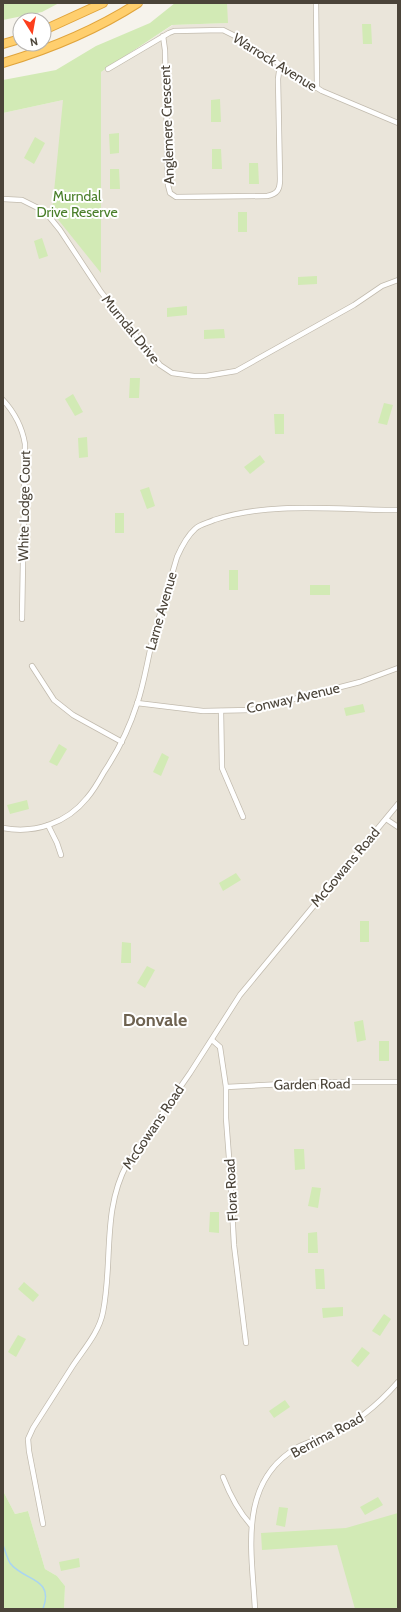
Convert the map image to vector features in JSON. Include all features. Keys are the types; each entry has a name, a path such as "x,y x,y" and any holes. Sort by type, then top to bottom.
{"highway":[{"path":"52,26 104,3"},
{"path":"3,63 79,35 138,3"}],"street":[{"path":"316,3 317,88"},
{"name":"Warrock Avenue","path":"108,69 174,31 222,30 235,36 317,88 398,123"},
{"name":"Anglemere Crescent","path":"163,36 165,50 168,185 170,193 176,197 268,196 277,193 280,179 278,79 282,66"},
{"name":"Murndal Drive","path":"3,199 22,200 47,214 60,230 101,292 160,365 172,373 200,376 236,371 354,306 382,286 398,280"},
{"name":"White Lodge Court","path":"3,400 16,415 21,426 25,444 22,619"},
{"name":"Larne Avenue","path":"3,828 27,830 48,825 65,818 83,803 114,758 122,742 137,703 152,643 177,557 194,529 203,524 232,514 245,512 312,508 398,510"},
{"path":"32,666 54,700 73,715 122,742"},
{"name":"Conway Avenue","path":"137,703 220,711 256,709 360,682 398,668"},
{"path":"220,711 222,768 243,817"},
{"name":"McGowans Road","path":"43,1524 28,1445 30,1434 100,1323 105,1293 111,1211 121,1174 212,1040 240,995 398,804"},
{"path":"386,819 398,827"},
{"path":"48,825 61,855"},
{"name":"Flora Road","path":"212,1040 220,1047 226,1087 226,1118 234,1245 246,1343"},
{"name":"Garden Road","path":"226,1087 326,1082 398,1082"},
{"name":"Berrima Road","path":"255,1609 251,1551 252,1514 258,1494 270,1472 278,1463 298,1447 345,1428 362,1418 375,1407 398,1382"},
{"path":"223,1477 228,1491 236,1505 251,1525"}],"shaded area":[{"path":"227,3 398,3 398,1609 64,1609 65,1586 57,1576 45,1569 28,1511 15,1514 3,1491 3,113 63,100 101,72 173,25 227,23"}],"green space":[{"path":"3,3 59,3 42,12 12,12 12,18 3,20"},
{"name":"Murndal Drive Reserve","path":"175,3 227,3 228,23 172,25 101,72 101,273 52,212 63,100 3,113 3,80 56,70 96,46 150,23"},
{"path":"362,24 371,24 372,44 363,44"},
{"path":"220,99 221,122 211,122 211,100"},
{"path":"119,133 119,153 110,154 109,134"},
{"path":"35,137 45,143 34,164 24,158"},
{"path":"212,149 221,149 222,169 212,169"},
{"path":"249,163 258,163 259,184 249,184"},
{"path":"110,169 119,169 120,189 110,189"},
{"path":"238,212 247,212 247,232 238,232"},
{"path":"42,238 48,256 39,259 34,241"},
{"path":"317,276 317,284 298,285 298,277"},
{"path":"187,306 187,315 167,317 167,308"},
{"path":"224,329 225,338 204,339 204,330"},
{"path":"130,378 140,378 139,398 129,398"},
{"path":"73,394 83,412 75,416 65,399"},
{"path":"384,403 393,405 387,425 378,423"},
{"path":"274,414 284,414 284,434 275,434"},
{"path":"87,437 88,457 79,458 78,438"},
{"path":"260,455 265,462 250,474 244,467"},
{"path":"149,487 155,506 147,509 140,490"},
{"path":"115,513 124,513 124,533 115,533"},
{"path":"229,570 238,570 238,590 229,590"},
{"path":"310,585 330,585 330,595 310,595"},
{"path":"363,704 365,712 346,716 344,708"},
{"path":"59,744 67,749 57,766 49,762"},
{"path":"162,753 169,757 161,776 153,772"},
{"path":"27,800 29,809 10,814 7,805"},
{"path":"236,873 241,880 223,891 219,883"},
{"path":"360,921 369,921 369,942 360,942"},
{"path":"122,942 131,943 131,963 121,963"},
{"path":"147,966 155,970 145,988 137,983"},
{"path":"363,1020 366,1040 357,1042 354,1022"},
{"path":"379,1041 389,1041 389,1061 379,1061"},
{"path":"294,1149 304,1149 305,1169 295,1170"},
{"path":"312,1187 321,1188 318,1208 308,1206"},
{"path":"210,1212 219,1212 219,1233 209,1232"},
{"path":"317,1232 318,1253 308,1253 308,1233"},
{"path":"315,1269 324,1269 325,1289 316,1289"},
{"path":"24,1282 39,1295 33,1302 18,1289"},
{"path":"343,1307 343,1316 323,1318 322,1308"},
{"path":"384,1314 391,1319 380,1336 372,1331"},
{"path":"18,1335 26,1339 16,1357 8,1352"},
{"path":"362,1347 370,1353 358,1367 351,1361"},
{"path":"285,1400 290,1407 274,1418 269,1411"},
{"path":"3,1491 15,1514 28,1511 45,1569 57,1576 65,1586 64,1609 3,1609"},
{"path":"378,1497 383,1505 365,1515 360,1507"},
{"path":"279,1507 288,1508 285,1527 276,1525"},
{"path":"398,1513 398,1609 355,1609 337,1545 262,1550 261,1533 346,1528"},
{"path":"79,1558 80,1567 61,1571 59,1562"}],"waterway":[{"path":"3,1545 10,1563 16,1569 36,1581 45,1591 46,1599 43,1609"}],"district":[{"name":"Donvale","path":"155,1020"}]}
